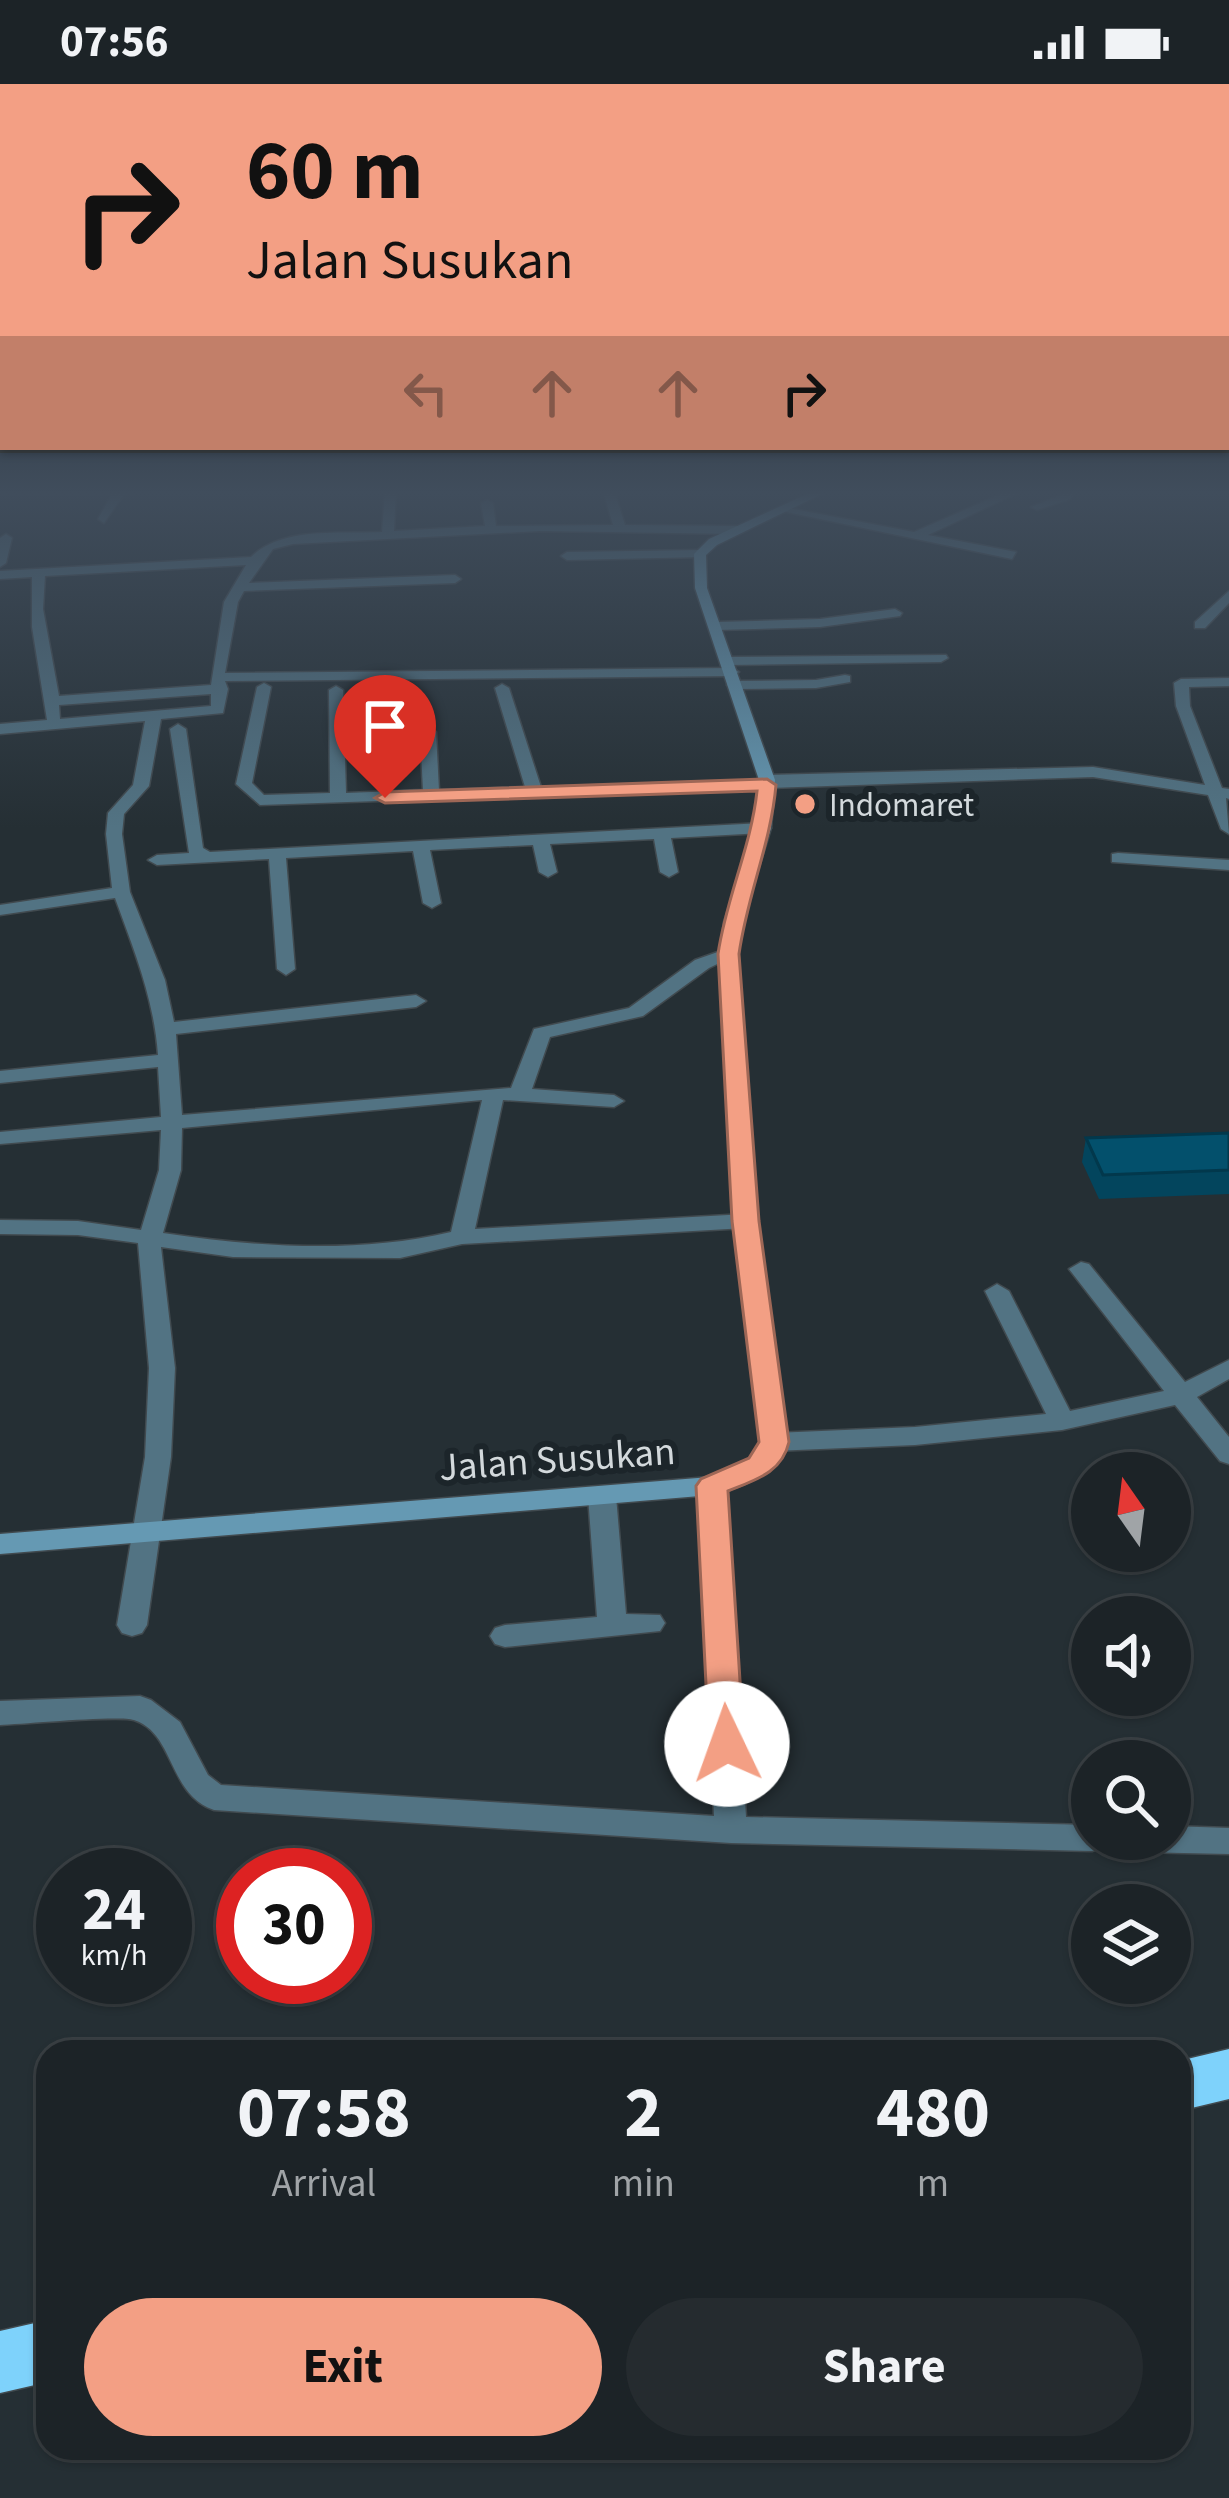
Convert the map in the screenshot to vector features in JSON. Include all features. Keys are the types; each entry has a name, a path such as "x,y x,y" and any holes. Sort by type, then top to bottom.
{"highway":[{"path":"1191,2083 1229,2074"},
{"path":"0,2362 36,2353"}],"street":[{"path":"36,603 53,723"},
{"path":"0,729 218,710 231,603"},
{"path":"707,603 767,782 763,828 733,922 729,954 746,1221 774,1442 915,1436 1062,1421 1179,1396 1229,1369"},
{"path":"1200,625 1222,603"},
{"path":"717,626 820,623 895,613"},
{"path":"52,693 219,680 731,672 941,658"},
{"path":"731,672 816,684 845,679"},
{"path":"1229,682 1180,683 1183,706 1222,794 1229,829"},
{"path":"264,687 244,784 260,800 1093,772 1222,794"},
{"path":"502,688 535,792"},
{"path":"336,690 338,798"},
{"path":"132,1625 158,1457 162,1368 148,1240 170,1170 172,1122 166,1028 155,980 121,892 114,834 116,813 142,786 154,715"},
{"path":"178,729 195,850 207,857"},
{"path":"428,732 431,797"},
{"path":"157,860 763,828"},
{"path":"661,832 669,872"},
{"path":"540,838 548,872"},
{"path":"420,845 432,903"},
{"path":"277,852 286,969"},
{"path":"1118,857 1229,865"},
{"path":"0,910 121,892"},
{"path":"520,1093 541,1033 636,1012 702,964 729,954"},
{"path":"166,1028 416,1001"},
{"path":"0,1077 168,1060"},
{"path":"462,1237 494,1093"},
{"path":"0,1138 494,1093 614,1102"},
{"path":"0,1227 78,1228 233,1250 325,1252 400,1251 462,1237 746,1221"},
{"path":"1081,1269 1229,1455"},
{"path":"997,1291 1062,1421"},
{"name":"Jalan Susukan","path":"0,1544 712,1486 760,1466 771,1456 774,1442"},
{"path":"712,1486 731,1830"},
{"path":"602,1496 612,1626"},
{"path":"505,1636 650,1623"},
{"path":"0,1713 140,1708 169,1730 196,1784 214,1797 731,1830 1071,1838"},
{"path":"1191,1840 1229,1841"}],"building":[{"path":"1229,1133 1229,1170 1103,1175 1086,1138"}],"place":[{"name":"Indomaret","path":"805,804"}],"route":[{"path":"385,798 767,785 763,828 733,922 729,954 746,1221 774,1442 771,1456 760,1466 712,1486 727,1744"}]}
